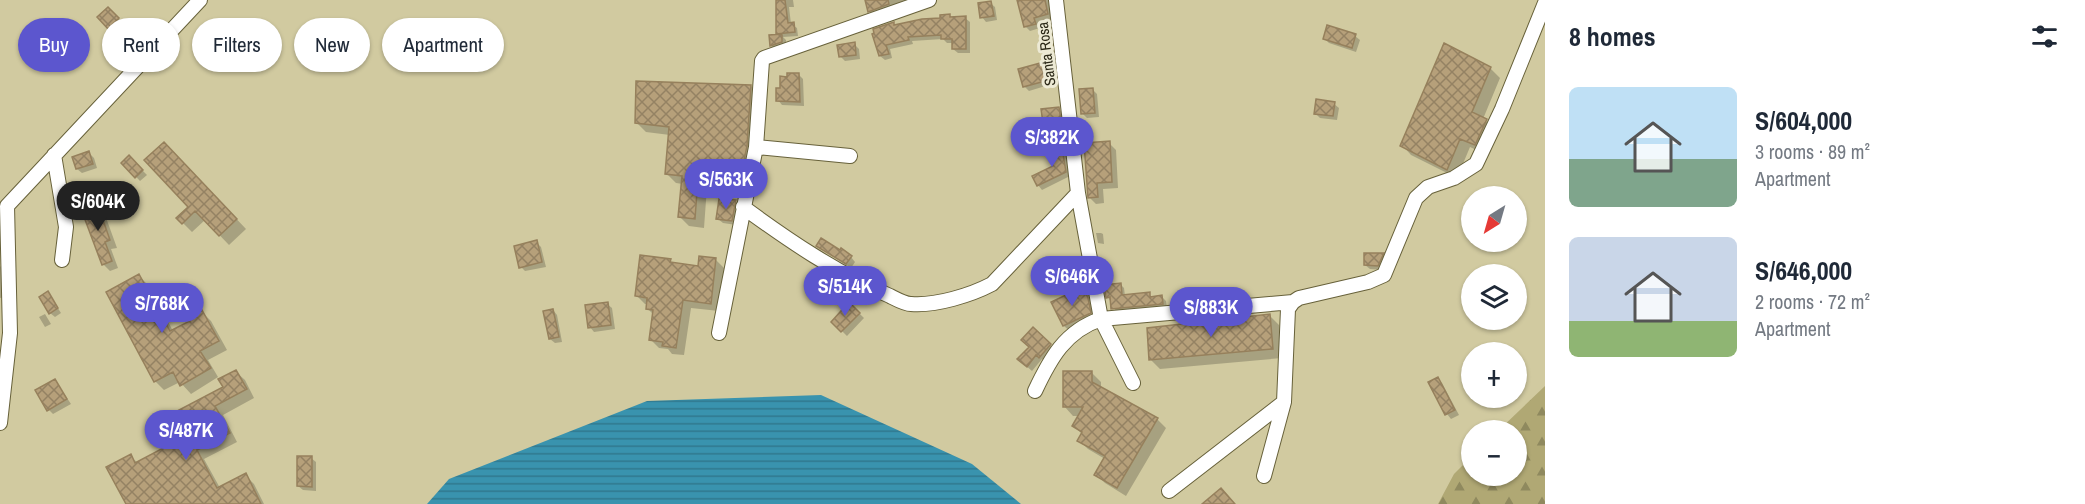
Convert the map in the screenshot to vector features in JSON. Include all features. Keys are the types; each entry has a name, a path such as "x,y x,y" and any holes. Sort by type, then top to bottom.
{"street":[{"path":"0,423 5,335 4,209 200,0"},
{"path":"719,333 756,147 760,64 764,58 929,0"},
{"name":"Santa Rosa","path":"1056,0 1078,193 1101,319 1133,382"},
{"path":"1264,476 1284,402 1288,309 1299,298 1368,282 1384,275 1416,198 1428,187 1454,178 1476,164 1502,109 1545,3"},
{"path":"756,147 850,156"},
{"path":"54,155 66,227 62,260"},
{"path":"743,207 836,268 878,291 910,304 944,301 979,291 992,284 1078,193"},
{"path":"1035,391 1045,368 1063,344 1084,325 1101,319 1293,302"},
{"path":"1168,491 1284,402"}],"green space":[{"path":"1545,386 1545,504 1438,504 1454,474 1461,467 1461,486 1527,486 1527,420 1509,420 1522,408 1527,408 1527,403"}],"water":[{"path":"821,395 972,464 1021,504 427,504 449,479 647,401"}],"building":[{"path":"776,0 785,0 788,23 794,22 795,32 776,34"},
{"path":"865,0 888,0 889,4 868,12"},
{"path":"1017,0 1045,0 1048,14 1034,18 1036,24 1024,27"},
{"path":"991,1 994,16 980,18 978,3"},
{"path":"108,7 119,18 102,18 102,22 97,17"},
{"path":"950,14 950,17 966,16 966,49 952,49 952,39 941,39 941,35 908,37 909,40 886,45 889,54 879,56 872,34 873,29 894,22 894,25 940,18 940,15"},
{"path":"1327,25 1356,34 1352,48 1323,39"},
{"path":"782,34 782,42 770,46 769,35"},
{"path":"855,42 856,55 839,57 837,45"},
{"path":"1444,43 1491,67 1472,112 1487,119 1475,145 1460,139 1447,170 1400,146"},
{"path":"1044,62 1049,80 1023,87 1018,69"},
{"path":"787,73 799,73 800,102 776,101 776,88 780,88 780,76 787,77"},
{"path":"636,81 751,85 747,146 742,170 738,174 698,178 695,219 678,217 682,176 665,174 669,127 635,123"},
{"path":"1093,88 1095,113 1081,114 1079,89"},
{"path":"1316,99 1335,102 1333,116 1314,114"},
{"path":"1059,107 1061,121 1043,123 1041,109"},
{"path":"1110,141 1112,182 1097,183 1098,197 1088,198 1084,143"},
{"path":"164,142 237,219 219,236 195,211 182,224 176,218 188,207 144,160"},
{"path":"1062,148 1066,172 1037,186 1032,176 1053,166 1048,155"},
{"path":"89,151 93,164 76,169 72,157"},
{"path":"129,155 143,170 135,178 121,163"},
{"path":"719,199 736,200 732,221 716,219"},
{"path":"97,203 110,240 105,242 112,261 102,265 81,209"},
{"path":"821,238 852,256 846,264 816,246"},
{"path":"537,240 542,262 519,268 514,246"},
{"path":"1364,253 1384,253 1378,266 1364,265"},
{"path":"640,255 671,259 670,262 698,266 699,256 716,258 711,304 683,300 676,348 662,346 663,342 649,340 653,310 646,309 647,298 635,296"},
{"path":"139,274 170,331 190,321 188,318 202,310 219,341 200,351 211,368 180,386 173,372 154,382 106,292"},
{"path":"1121,283 1122,295 1150,292 1150,297 1162,295 1163,304 1111,309 1110,297 1106,298 1104,285"},
{"path":"1083,287 1091,313 1063,326 1051,302"},
{"path":"48,291 58,308 49,314 39,297"},
{"path":"608,302 611,325 588,328 585,305"},
{"path":"849,302 860,313 841,332 831,322"},
{"path":"553,309 559,337 549,339 543,311"},
{"path":"1270,314 1273,349 1149,360 1147,328"},
{"path":"1033,327 1051,344 1039,358 1036,355 1027,367 1017,359 1029,347 1021,340"},
{"path":"236,370 247,389 215,406 230,433 197,450 217,488 246,473 261,504 126,504 106,467 131,454 135,463 190,434 177,411 223,387 218,379"},
{"path":"1063,371 1092,371 1092,382 1158,418 1117,488 1094,475 1105,456 1077,441 1082,432 1072,426 1083,407 1063,407"},
{"path":"1438,377 1455,410 1445,415 1428,382"},
{"path":"55,379 67,399 47,411 35,390"},
{"path":"297,456 312,456 312,487 297,486"},
{"path":"1221,488 1235,504 1202,504"}]}
